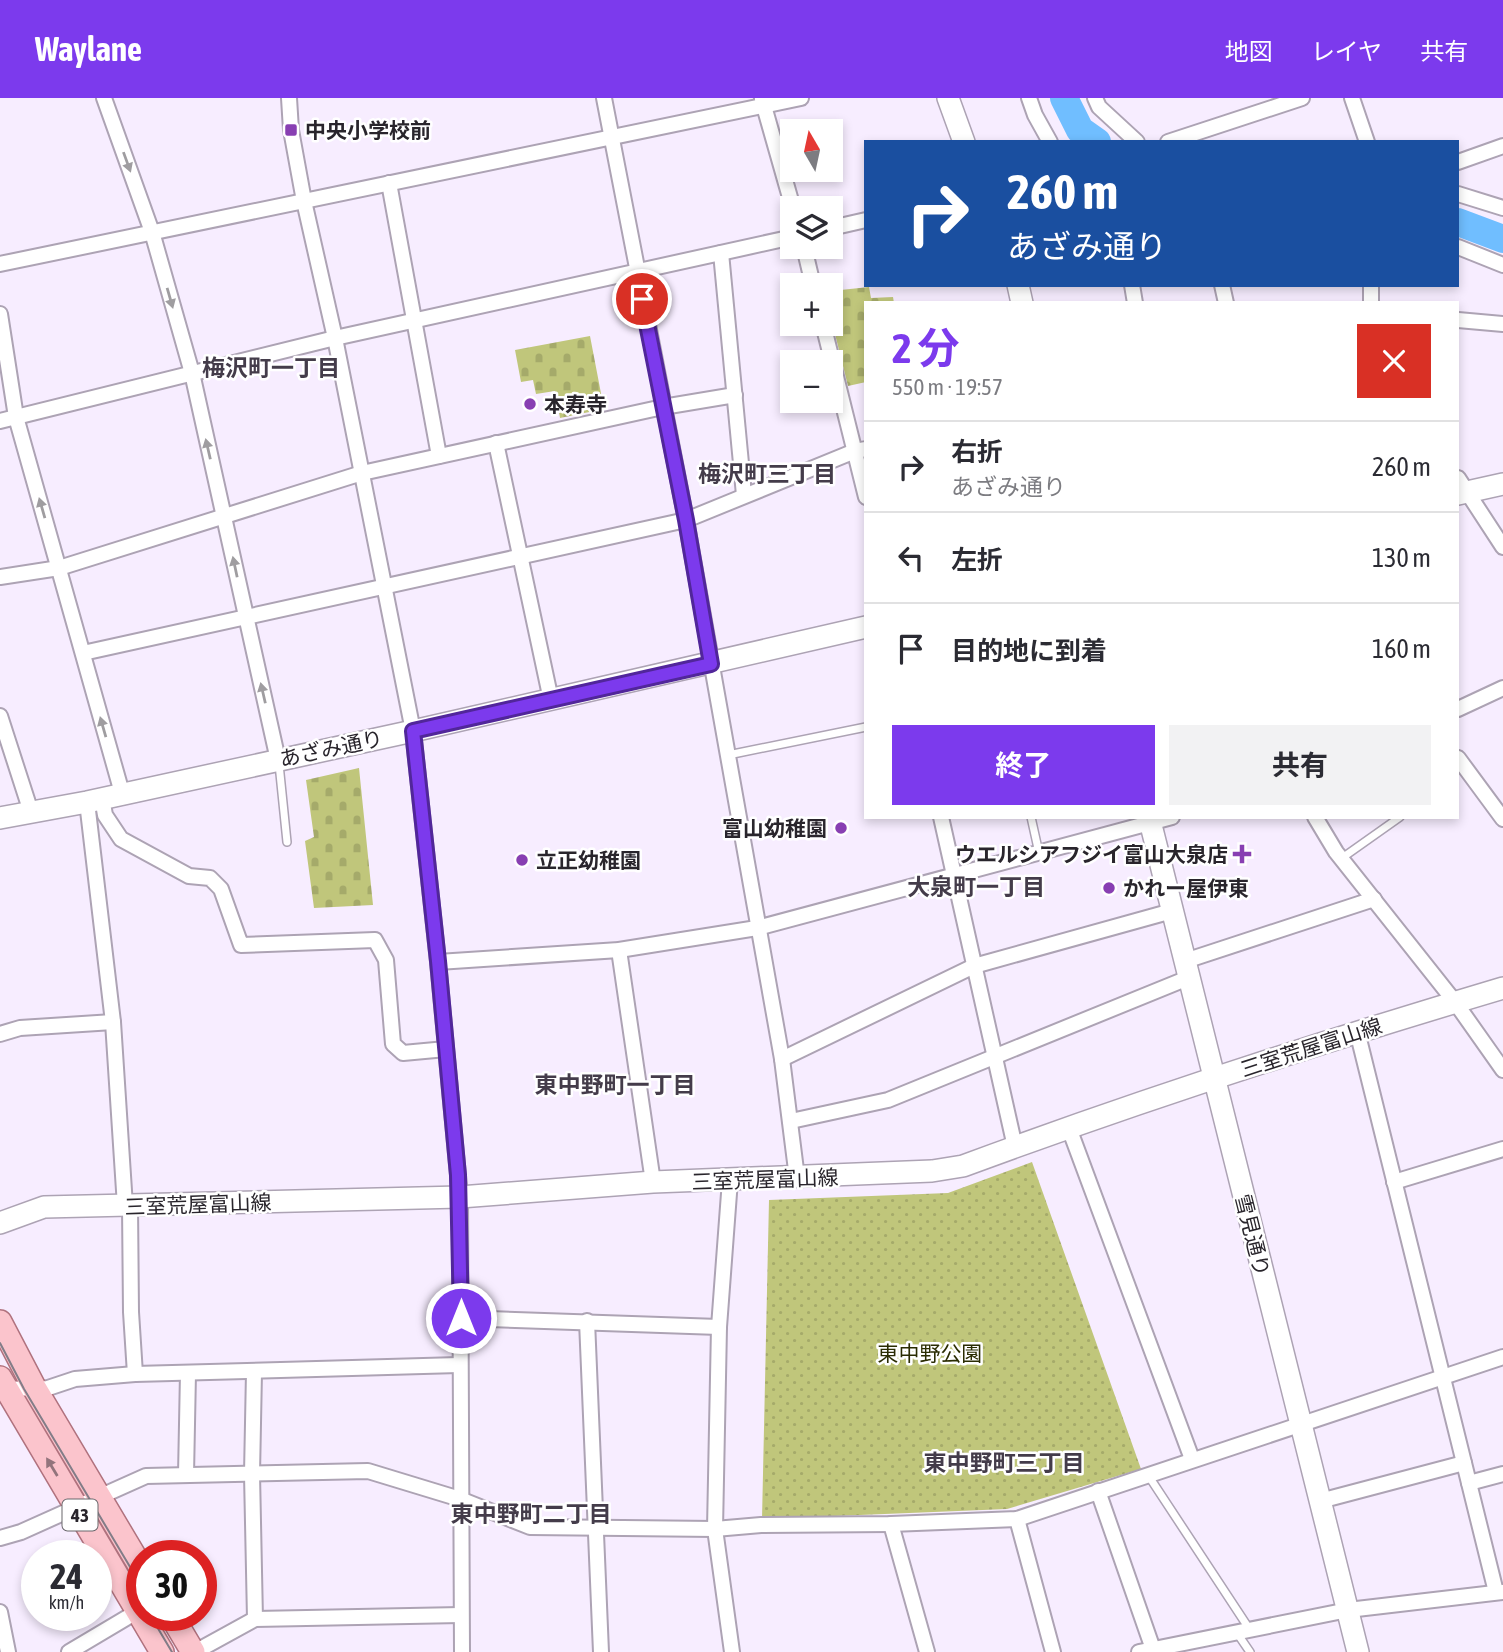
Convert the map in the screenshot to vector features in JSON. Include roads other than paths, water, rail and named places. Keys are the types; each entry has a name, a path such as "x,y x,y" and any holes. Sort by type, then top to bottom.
{"main road":[{"name":"43","path":"0,1322 35,1389 126,1543"},
{"name":"43","path":"2,1385 126,1591"},
{"name":"43","path":"150,1631 162,1652"},
{"path":"180,1631 194,1652"}],"street":[{"path":"104,98 152,232 192,373 278,760"},
{"path":"289,98 291,130 304,201 335,338 413,731 460,1197 462,1652"},
{"path":"604,98 686,520 782,1059 792,1121 797,1178"},
{"path":"0,264 611,137 763,102 801,98"},
{"path":"948,98 963,140"},
{"path":"1029,98 1049,140"},
{"path":"1095,98 1099,107 1135,140"},
{"path":"1174,140 1302,98"},
{"path":"1352,98 1366,140"},
{"path":"763,102 790,196"},
{"path":"1459,162 1503,146"},
{"path":"389,183 439,456"},
{"path":"1459,194 1503,208"},
{"path":"843,225 864,220"},
{"path":"0,421 335,338 780,240"},
{"path":"1459,247 1503,265"},
{"path":"720,253 744,495"},
{"path":"0,314 16,416 83,653 105,815 121,839 189,876 210,878 221,889 241,945 375,940 386,960 393,1044 402,1053 446,1049"},
{"path":"1459,320 1503,324"},
{"path":"827,336 861,450 864,478"},
{"path":"0,577 58,568 362,473 663,407 735,395"},
{"path":"496,443 551,700"},
{"path":"83,653 686,520 861,450"},
{"path":"1460,488 1503,484"},
{"path":"1460,488 1503,547"},
{"name":"あざみ通り","path":"0,818 413,731 864,627"},
{"path":"1459,709 1503,688"},
{"path":"0,716 31,812"},
{"path":"1462,774 1503,819"},
{"path":"103,798 113,1022 128,1206 135,1374"},
{"path":"941,819 1015,1147"},
{"path":"1316,819 1341,859 1455,1002 1503,1070"},
{"path":"438,961 619,950 757,928 1039,853 1150,820"},
{"name":"雪見通り","path":"1150,820 1358,1652"},
{"path":"792,1121 888,1100 995,1056 1187,969 1374,899"},
{"path":"782,1059 974,966 1172,911"},
{"path":"619,950 653,1182"},
{"name":"三室荒屋富山線","path":"0,1223 44,1208 460,1197 653,1182 942,1170 963,1166 1213,1078 1357,1031 1503,988"},
{"path":"0,1034 20,1028 113,1022"},
{"path":"1098,1491 1148,1651 1348,1611 1500,1592 1469,1483 1357,1031"},
{"path":"1069,1128 1192,1459"},
{"path":"1394,1182 1503,1149"},
{"path":"730,1180 719,1327 715,1530 732,1652"},
{"path":"461,1318 719,1327"},
{"path":"587,1321 601,1652"},
{"path":"0,1538 21,1532 146,1476 368,1471 460,1499 530,1527 715,1530 761,1525 1017,1519 1503,1357"},
{"path":"2,1385 35,1389 48,1388 75,1378 135,1374 459,1365"},
{"path":"254,1372 252,1475 255,1619"},
{"path":"186,1475 188,1373"},
{"path":"1320,1501 1464,1463"},
{"path":"1469,1483 1503,1474"},
{"path":"1017,1519 1053,1652"},
{"path":"891,1524 927,1652"},
{"path":"0,1612 8,1652"},
{"path":"194,1652 255,1619 461,1615"},
{"path":"69,1652 126,1618"}],"lane":[{"path":"727,755 864,727"},
{"path":"278,760 287,842"},
{"path":"1031,819 1039,853"},
{"path":"1341,859 1397,819"},
{"path":"1147,1474 1243,1631 1250,1652"}],"waterway":[{"path":"1064,98 1080,130 1094,140"},
{"path":"1459,222 1503,239"}],"tram line":[{"path":"0,1343 24,1389 126,1560"},
{"path":"160,1631 172,1652"}],"place":[{"name":"中央小学校前","path":"291,130"},
{"name":"本寿寺","path":"530,404"},
{"name":"富山幼稚園","path":"841,828"},
{"name":"ウエルシアフジイ富山大泉店","path":"1242,854"},
{"name":"立正幼稚園","path":"522,860"},
{"name":"かれー屋伊東","path":"1109,888"}],"district":[{"name":"梅沢町一丁目","path":"271,368"},
{"name":"梅沢町三丁目","path":"767,474"},
{"name":"大泉町一丁目","path":"976,887"},
{"name":"東中野町一丁目","path":"615,1085"},
{"name":"東中野町三丁目","path":"1004,1463"},
{"name":"東中野町二丁目","path":"531,1514"}],"park label":[{"name":"東中野公園","path":"930,1353"}]}
